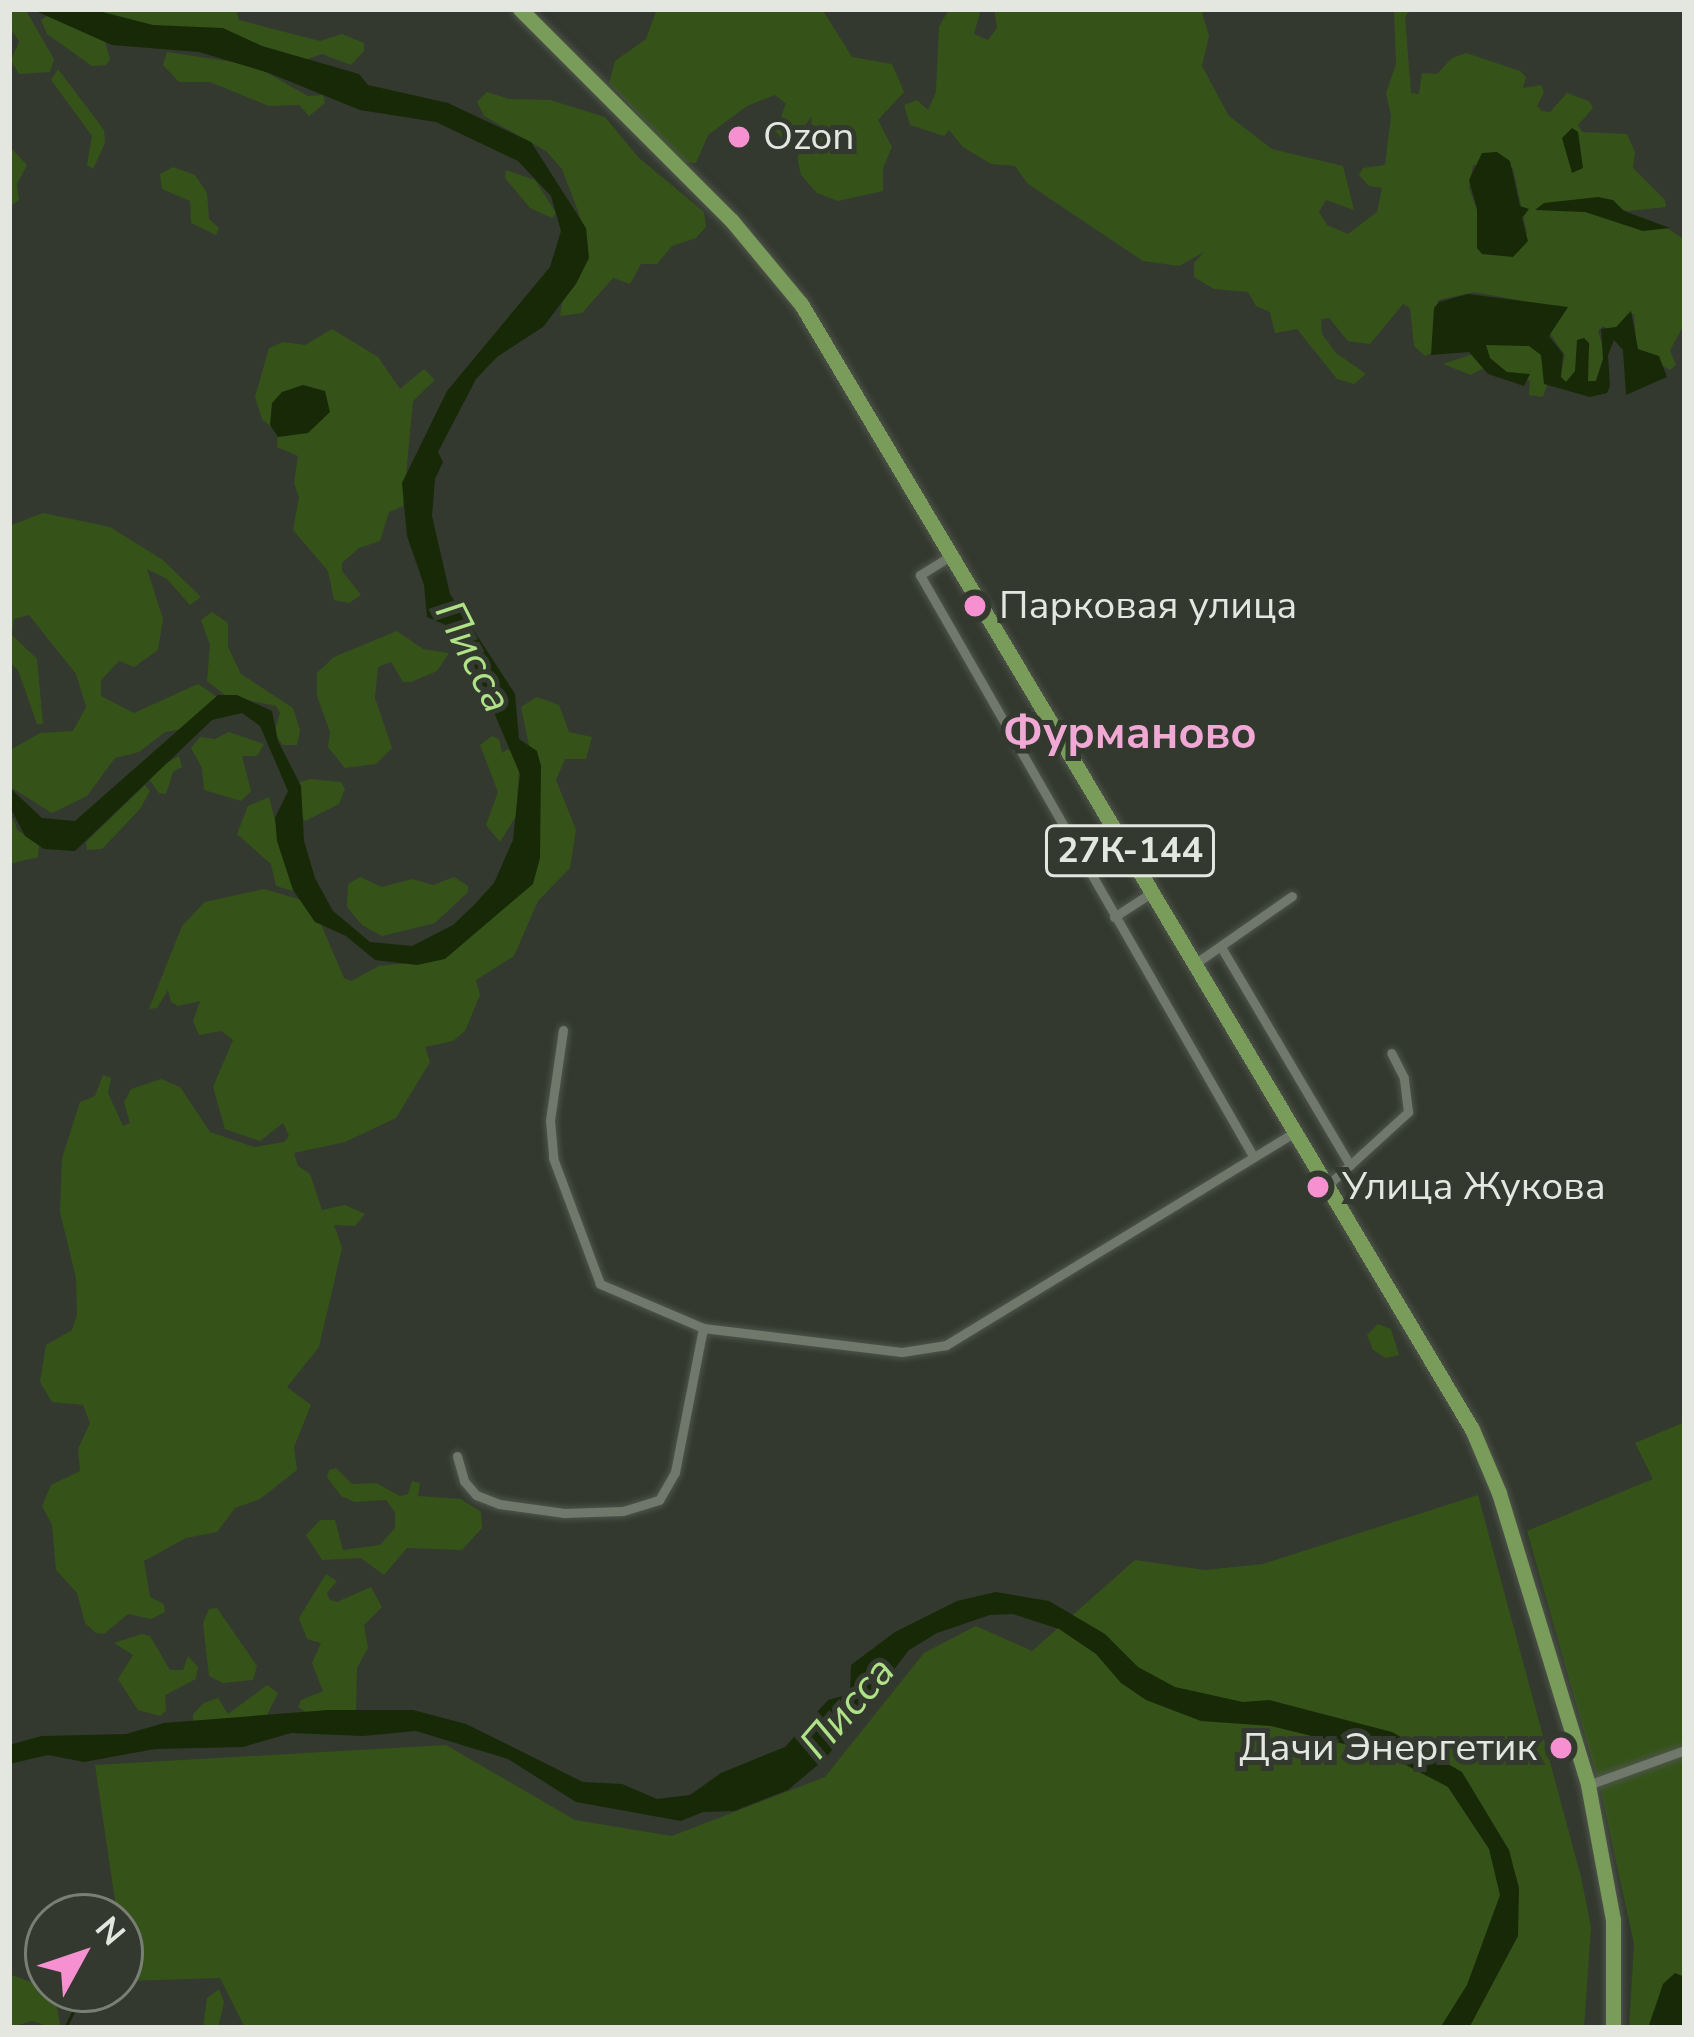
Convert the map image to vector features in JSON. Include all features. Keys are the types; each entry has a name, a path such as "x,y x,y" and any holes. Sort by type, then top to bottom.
{"main road":[{"name":"27К-144","path":"520,9 759,250 810,319 1154,891 1486,1460 1588,1785 1612,1920 1613,2028"}],"street":[{"path":"952,555 920,575 1253,1156"},
{"path":"1114,917 1154,891"},
{"path":"1196,963 1292,896"},
{"path":"1221,947 1350,1165"},
{"path":"563,1030 550,1120 553,1158 600,1284 703,1328 902,1352 946,1345 1296,1131"},
{"path":"1328,1185 1408,1112 1404,1078 1391,1052"},
{"path":"457,1456 476,1495 499,1504 564,1513 623,1511 658,1500 674,1472 703,1328"},
{"path":"1588,1785 1685,1750"}],"shaded area":[{"path":"9,9 25,9 54,59 50,72 19,74 11,61 19,41 9,27"},
{"path":"92,9 236,9 239,20 320,41 342,34 364,43 364,51 351,65 322,54 301,61 116,20"},
{"path":"657,9 822,9 852,57 892,64 904,92 878,120 892,147 883,168 883,191 838,201 817,193 801,175 796,152 775,131 786,104 775,95 747,106 708,135 696,163 682,162 609,83 615,61 646,39"},
{"path":"949,9 981,9 974,34 988,40 997,28 994,9 1201,9 1209,36 1202,66 1229,116 1272,149 1343,166 1354,210 1326,200 1319,212 1327,225 1348,234 1377,212 1382,188 1369,186 1359,175 1363,168 1385,165 1391,116 1386,93 1396,64 1394,9 1411,9 1405,17 1411,93 1419,94 1422,73 1437,74 1452,58 1466,53 1520,71 1526,77 1523,88 1541,85 1544,92 1537,106 1542,111 1550,112 1567,93 1589,101 1593,108 1578,125 1582,132 1627,134 1635,152 1633,168 1665,200 1666,207 1628,211 1595,202 1664,226 1685,240 1685,323 1670,350 1676,365 1670,370 1637,352 1634,314 1627,314 1616,334 1603,326 1598,331 1605,353 1595,383 1587,382 1583,368 1590,346 1584,341 1576,375 1564,383 1560,377 1565,355 1549,332 1567,309 1474,292 1438,300 1432,353 1425,356 1414,346 1410,308 1403,304 1370,344 1348,341 1329,318 1321,319 1322,334 1336,353 1366,374 1354,384 1337,379 1297,329 1275,333 1270,312 1256,306 1248,292 1214,289 1194,277 1194,263 1204,252 1179,266 1143,261 1028,184 1015,166 991,164 963,147 949,130 944,136 910,125 904,105 917,100 928,110 936,92 939,27","holes":["1473,165 1513,168 1527,233 1477,248 1477,210 1469,188"]},
{"path":"48,15 105,42 110,59 106,65 92,66 47,34 41,20"},
{"path":"167,52 253,65 308,96 323,95 325,103 309,116 299,105 269,106 210,82 179,82 163,65"},
{"path":"58,69 104,130 105,143 93,169 87,165 92,136 51,80"},
{"path":"487,92 509,99 550,100 605,117 638,157 704,212 706,227 696,238 672,246 657,264 641,264 630,284 613,278 582,313 560,316 565,286 587,240 578,211 562,169 546,151 484,116 477,102"},
{"path":"9,146 27,165 17,184 19,200 9,207"},
{"path":"173,167 195,175 207,193 209,219 219,228 216,235 191,223 190,201 162,189 160,174"},
{"path":"506,170 535,180 556,213 552,218 530,208 505,178"},
{"path":"332,329 378,357 400,389 424,369 435,380 413,401 403,506 389,512 380,541 359,548 342,563 342,571 361,595 349,603 334,600 328,571 293,530 299,497 294,483 298,456 277,447 278,433 262,419 255,397 269,348 283,342 305,345"},
{"path":"1489,341 1528,344 1541,351 1548,382 1543,397 1529,395 1530,381 1519,375 1484,368 1471,375 1443,364 1473,354"},
{"path":"43,513 110,527 163,560 201,597 190,605 167,579 147,569 163,619 158,650 134,667 119,661 101,680 101,696 134,713 198,684 223,701 190,728 165,732 139,752 115,758 87,796 52,813 9,786 12,749 40,733 73,731 86,707 76,674 29,615 14,619 12,635 37,659 43,724 37,724 18,670 9,662 9,526"},
{"path":"212,612 228,623 228,647 241,674 293,708 300,730 297,745 283,745 274,733 280,713 276,706 225,695 207,681 210,645 201,620"},
{"path":"397,631 423,649 449,653 437,671 411,682 403,682 391,662 378,667 375,698 392,748 376,764 345,768 328,747 330,732 317,696 317,673 334,657"},
{"path":"537,697 559,705 569,732 592,737 586,759 565,759 556,780 576,830 570,868 538,901 514,956 476,980 480,995 465,1031 453,1041 425,1047 430,1062 396,1118 345,1142 294,1153 298,1166 310,1174 322,1210 345,1205 365,1214 355,1226 334,1225 342,1248 319,1347 287,1387 311,1405 294,1447 297,1470 260,1499 235,1508 217,1532 186,1538 144,1561 150,1597 164,1604 165,1612 151,1619 128,1614 104,1634 96,1633 85,1623 77,1593 56,1570 52,1525 42,1506 51,1485 80,1471 78,1449 90,1423 83,1405 52,1402 40,1382 46,1345 72,1330 77,1315 76,1278 60,1212 62,1158 80,1102 95,1096 103,1075 111,1078 108,1093 123,1126 130,1123 124,1102 131,1089 161,1079 180,1087 210,1132 254,1147 284,1142 289,1136 283,1123 260,1141 225,1129 213,1087 233,1040 221,1031 199,1035 193,1021 200,1001 178,1006 171,1002 168,990 157,1008 149,1009 182,926 205,902 264,889 302,900 320,922 344,978 351,981 379,966 409,963 485,906 539,793 521,707"},
{"path":"229,732 264,744 257,756 242,756 251,791 241,801 204,790 202,768 191,748 200,737 215,739"},
{"path":"492,736 499,739 502,753 508,749 514,754 519,769 516,816 500,842 486,825 498,792 480,745"},
{"path":"179,756 182,767 173,772 166,794 159,793 146,775"},
{"path":"310,779 341,782 345,789 339,804 305,821 288,797 295,784"},
{"path":"145,785 150,791 140,809 102,849 87,850 86,842"},
{"path":"269,797 289,874 300,893 276,886 271,864 237,834 248,806"},
{"path":"9,809 18,831 39,843 38,857 9,864"},
{"path":"360,877 382,887 412,879 433,885 454,877 468,886 468,892 435,923 382,936 362,925 347,907 348,884"},
{"path":"1378,1324 1391,1329 1399,1355 1386,1358 1373,1350 1367,1335"},
{"path":"1685,1422 1685,2028 1629,2028 1634,1944 1601,1792 1527,1531 1653,1479 1635,1443"},
{"path":"336,1468 352,1484 376,1483 400,1496 408,1494 412,1481 420,1483 418,1496 461,1499 481,1512 482,1528 462,1550 407,1548 384,1575 361,1558 322,1560 306,1535 320,1520 335,1520 343,1550 380,1545 395,1528 395,1512 386,1500 355,1502 341,1496 327,1477"},
{"path":"1478,1495 1591,1927 1584,2028 245,2028 220,1978 144,1980 144,1893 114,1893 95,1765 446,1745 575,1820 672,1836 825,1777 924,1653 976,1626 1032,1651 1135,1560 1205,1570 1263,1564"},
{"path":"326,1574 337,1581 327,1593 330,1600 337,1602 371,1587 382,1607 364,1625 368,1648 357,1668 356,1711 311,1715 298,1707 301,1700 323,1691 312,1663 321,1643 307,1639 299,1618"},
{"path":"217,1608 257,1666 253,1680 223,1683 209,1676 203,1623 209,1609"},
{"path":"150,1636 170,1670 183,1670 188,1656 198,1667 196,1679 165,1695 166,1711 160,1716 138,1710 118,1679 133,1655 114,1643"},
{"path":"267,1685 278,1693 266,1717 194,1728 193,1714 204,1703 218,1698 228,1714"},
{"path":"9,1974 24,1979 24,2013 58,2013 60,2025 53,2028 32,2021 9,2028"},
{"path":"219,1989 224,2002 218,2028 203,2028 207,1998"}],"water":[{"name":"Писса","path":"31,9 91,9 153,25 223,28 262,46 359,74 368,85 448,103 531,142 586,228 589,258 576,284 543,327 497,357 476,379 438,452 443,462 435,479 432,516 450,594 515,694 519,739 537,751 541,766 540,858 533,884 445,959 417,965 375,960 346,936 315,922 293,890 277,841 275,818 288,791 260,726 242,713 212,720 75,851 44,849 25,836 9,805 9,787 42,818 75,821 218,695 237,695 272,711 278,741 301,786 304,841 315,878 333,911 370,942 412,946 453,925 474,905 494,883 513,840 520,774 465,644 448,626 427,617 424,585 407,536 402,483 447,391 550,267 561,231 551,196 518,161 436,122 360,110 269,73 199,52 112,45"},
{"path":"1572,128 1578,132 1583,168 1572,173 1562,138"},
{"path":"1497,152 1510,161 1520,206 1529,209 1522,218 1528,241 1513,257 1482,254 1477,248 1477,209 1469,180 1482,153"},
{"path":"1598,197 1670,228 1643,231 1585,212 1535,210 1544,203"},
{"path":"1468,294 1568,307 1549,336 1563,354 1561,377 1566,382 1575,371 1577,340 1584,338 1589,343 1588,381 1596,381 1603,359 1601,329 1616,327 1631,311 1638,349 1659,356 1667,377 1626,395 1623,350 1614,340 1608,355 1610,386 1607,393 1590,397 1544,384 1541,355 1529,346 1486,345 1490,358 1507,372 1530,374 1524,386 1488,374 1469,352 1431,355 1434,308 1439,302"},
{"path":"303,385 325,391 330,412 308,433 278,437 270,425 272,403 282,392"},
{"name":"Писса","path":"996,1592 1049,1601 1105,1634 1138,1667 1175,1687 1243,1702 1269,1700 1392,1732 1462,1772 1509,1850 1519,1888 1518,1936 1469,2028 1440,2028 1467,1985 1500,1895 1489,1849 1448,1787 1385,1754 1271,1726 1201,1721 1146,1700 1121,1683 1096,1654 1059,1629 1013,1614 990,1615 937,1633 909,1650 826,1758 788,1790 734,1811 703,1812 681,1821 576,1802 508,1759 416,1731 363,1736 291,1733 243,1747 155,1749 84,1762 48,1755 9,1764 9,1745 42,1736 126,1734 164,1723 328,1710 413,1710 466,1724 583,1782 622,1784 657,1799 690,1795 721,1773 785,1747 828,1700 850,1694 851,1665 895,1632 957,1601"},
{"path":"1675,1973 1685,1977 1685,2028 1648,2028 1663,1984"}],"waterway":[{"path":"65,2028 72,2013"}],"place":[{"name":"Ozon","path":"739,137"},
{"name":"Парковая улица","path":"975,606"},
{"name":"Улица Жукова","path":"1318,1187"},
{"name":"Дачи Энергетик","path":"1561,1748"}],"district":[{"name":"Фурманово","path":"1130,734"}]}
